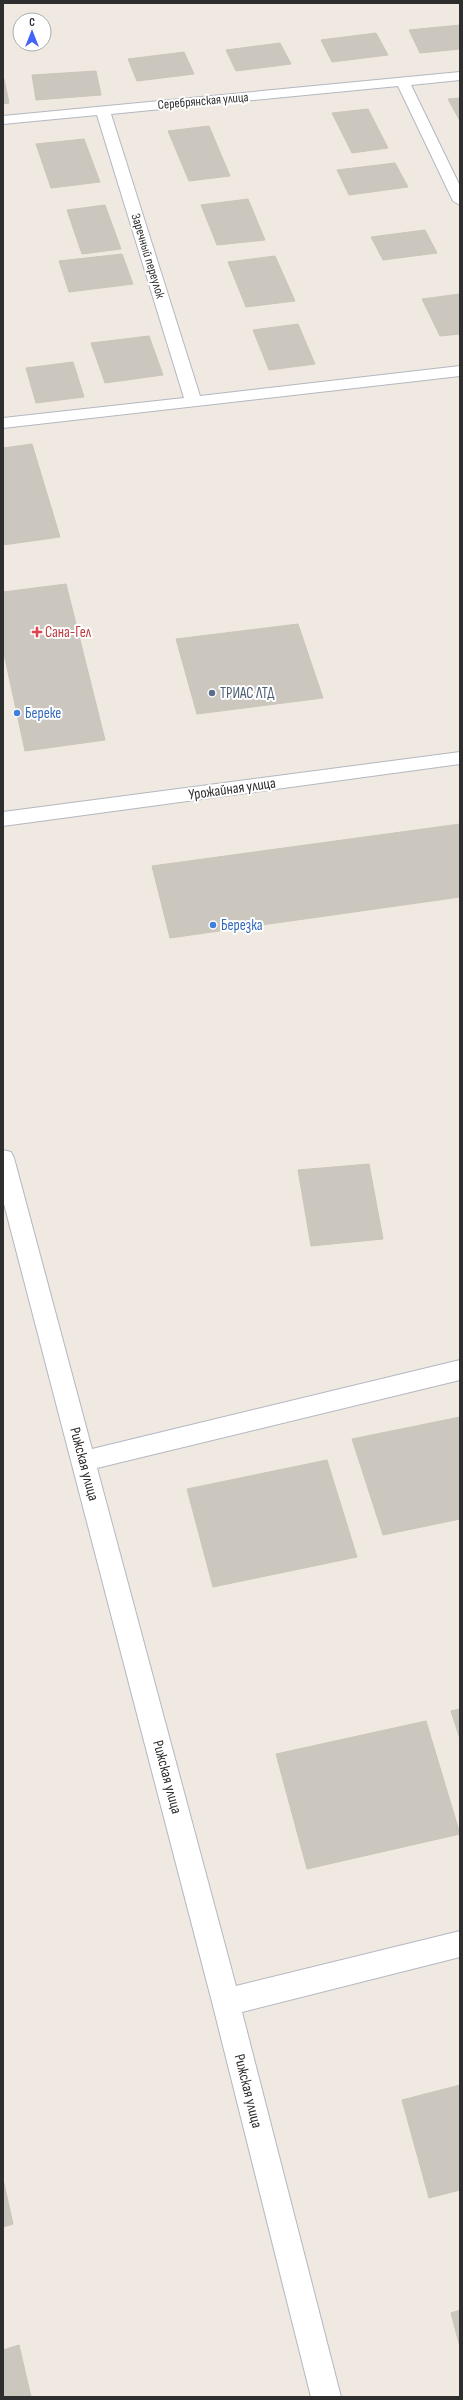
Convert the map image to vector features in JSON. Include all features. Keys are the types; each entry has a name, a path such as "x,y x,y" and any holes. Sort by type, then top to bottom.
{"street":[{"name":"Серебрянская улица","path":"3,120 460,76"},
{"path":"403,82 460,201"},
{"name":"Заречный переулок","path":"103,110 193,402"},
{"path":"3,423 460,371"},
{"name":"Урожайная улица","path":"3,819 460,758"},
{"name":"Рижская улица","path":"3,1158 226,2002 326,2397"},
{"path":"83,1461 460,1370"},
{"path":"226,2002 460,1944"}],"building":[{"path":"460,25 460,49 420,53 409,30"},
{"path":"376,33 388,55 332,62 321,40"},
{"path":"280,43 291,64 236,71 226,50"},
{"path":"184,52 194,74 137,81 128,59"},
{"path":"96,71 101,95 36,100 32,75"},
{"path":"3,79 9,103 3,104"},
{"path":"460,98 460,121 448,99"},
{"path":"368,109 388,148 352,153 332,113"},
{"path":"209,126 230,176 189,181 168,131"},
{"path":"84,139 100,182 51,188 36,144"},
{"path":"395,163 408,187 349,195 337,170"},
{"path":"248,199 265,240 217,245 201,205"},
{"path":"105,205 121,249 82,254 67,210"},
{"path":"425,230 437,253 383,260 371,237"},
{"path":"122,254 133,284 69,292 59,261"},
{"path":"275,256 295,301 246,307 228,262"},
{"path":"460,294 460,334 440,336 422,299"},
{"path":"298,324 315,364 269,370 253,330"},
{"path":"149,336 163,375 105,383 91,343"},
{"path":"73,362 84,397 36,403 26,368"},
{"path":"32,444 60,537 3,545 3,448"},
{"path":"66,584 105,740 25,751 3,649 3,592"},
{"path":"298,624 323,698 197,714 176,639"},
{"path":"460,824 460,897 170,938 152,866"},
{"path":"369,1164 383,1239 311,1246 298,1170"},
{"path":"460,1417 460,1519 383,1535 352,1439"},
{"path":"327,1460 357,1557 213,1587 187,1489"},
{"path":"460,1709 460,1739 451,1711"},
{"path":"426,1721 460,1834 307,1869 276,1754"},
{"path":"460,2085 460,2190 429,2198 402,2100"},
{"path":"3,2179 13,2224 3,2227"},
{"path":"460,2310 460,2347 451,2313"},
{"path":"19,2345 31,2397 3,2397 3,2350"}],"place":[{"name":"Сана-Гел","path":"37,632"},
{"name":"ТРИАС ЛТД","path":"212,693"},
{"name":"Береке","path":"17,713"},
{"name":"Березка","path":"213,925"}]}
